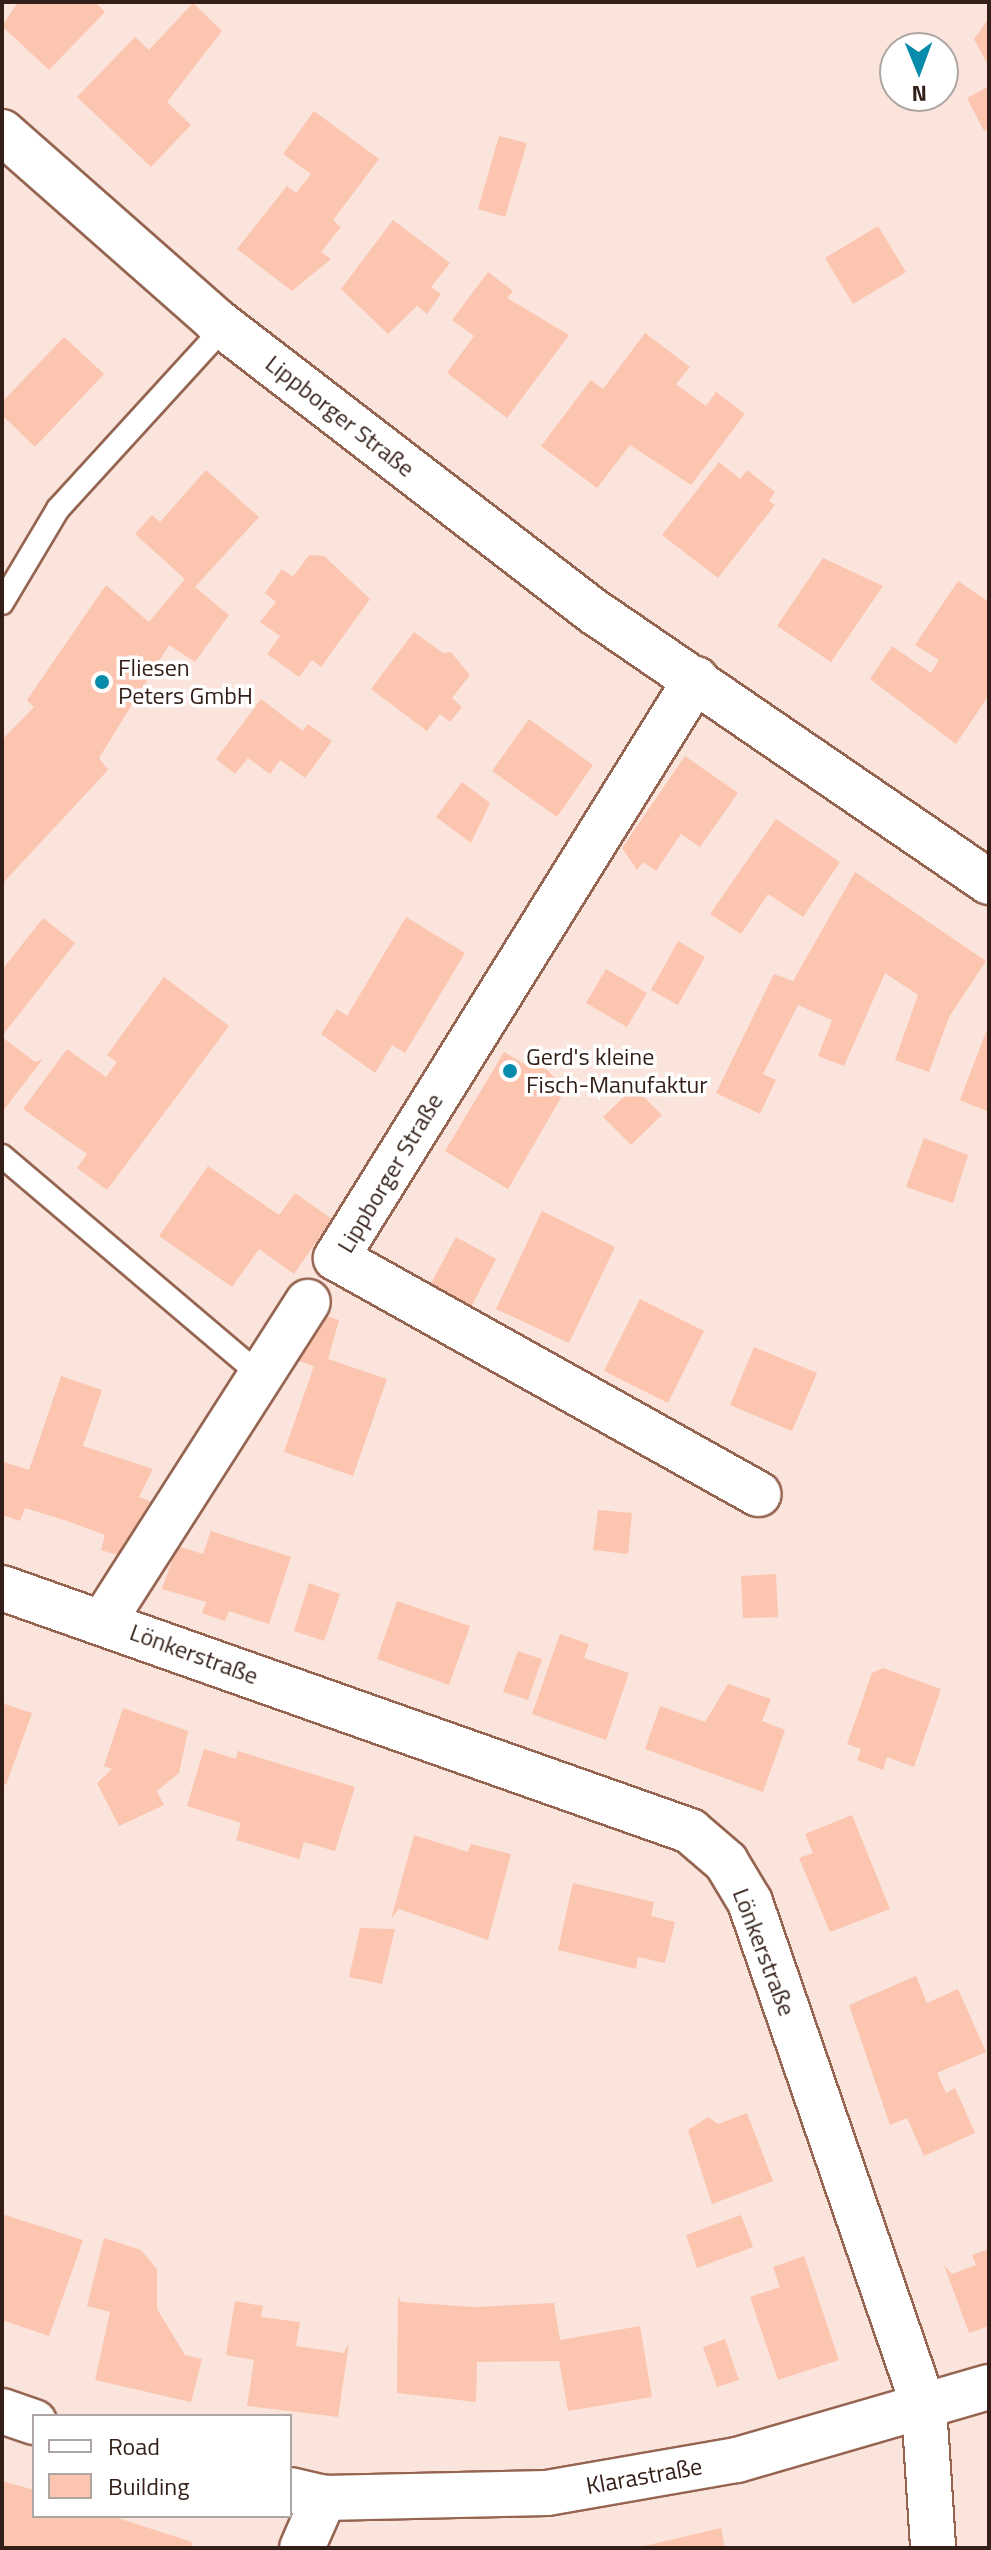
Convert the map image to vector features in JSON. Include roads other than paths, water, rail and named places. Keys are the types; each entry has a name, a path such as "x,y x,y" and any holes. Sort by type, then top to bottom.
{"street":[{"name":"Lippborger Straße","path":"2,132 224,327 596,613 989,882"},
{"name":"Lippborger Straße","path":"696,679 336,1258 758,1494"},
{"name":"Lönkerstraße","path":"103,1622 308,1302"},
{"name":"Lönkerstraße","path":"2,1588 690,1831 726,1862 750,1902 924,2407 933,2548"},
{"name":"Klarastraße","path":"307,2494 547,2493 737,2460 989,2387"},
{"path":"2,2411 32,2421"},
{"path":"302,2548 307,2494"}],"lane":[{"path":"2,603 58,509 224,327"},
{"path":"2,1156 261,1376"}],"place":[{"name":"Fliesen Peters GmbH","path":"102,682"},
{"name":"Gerd's kleine Fisch-Manufaktur","path":"510,1071"}]}
